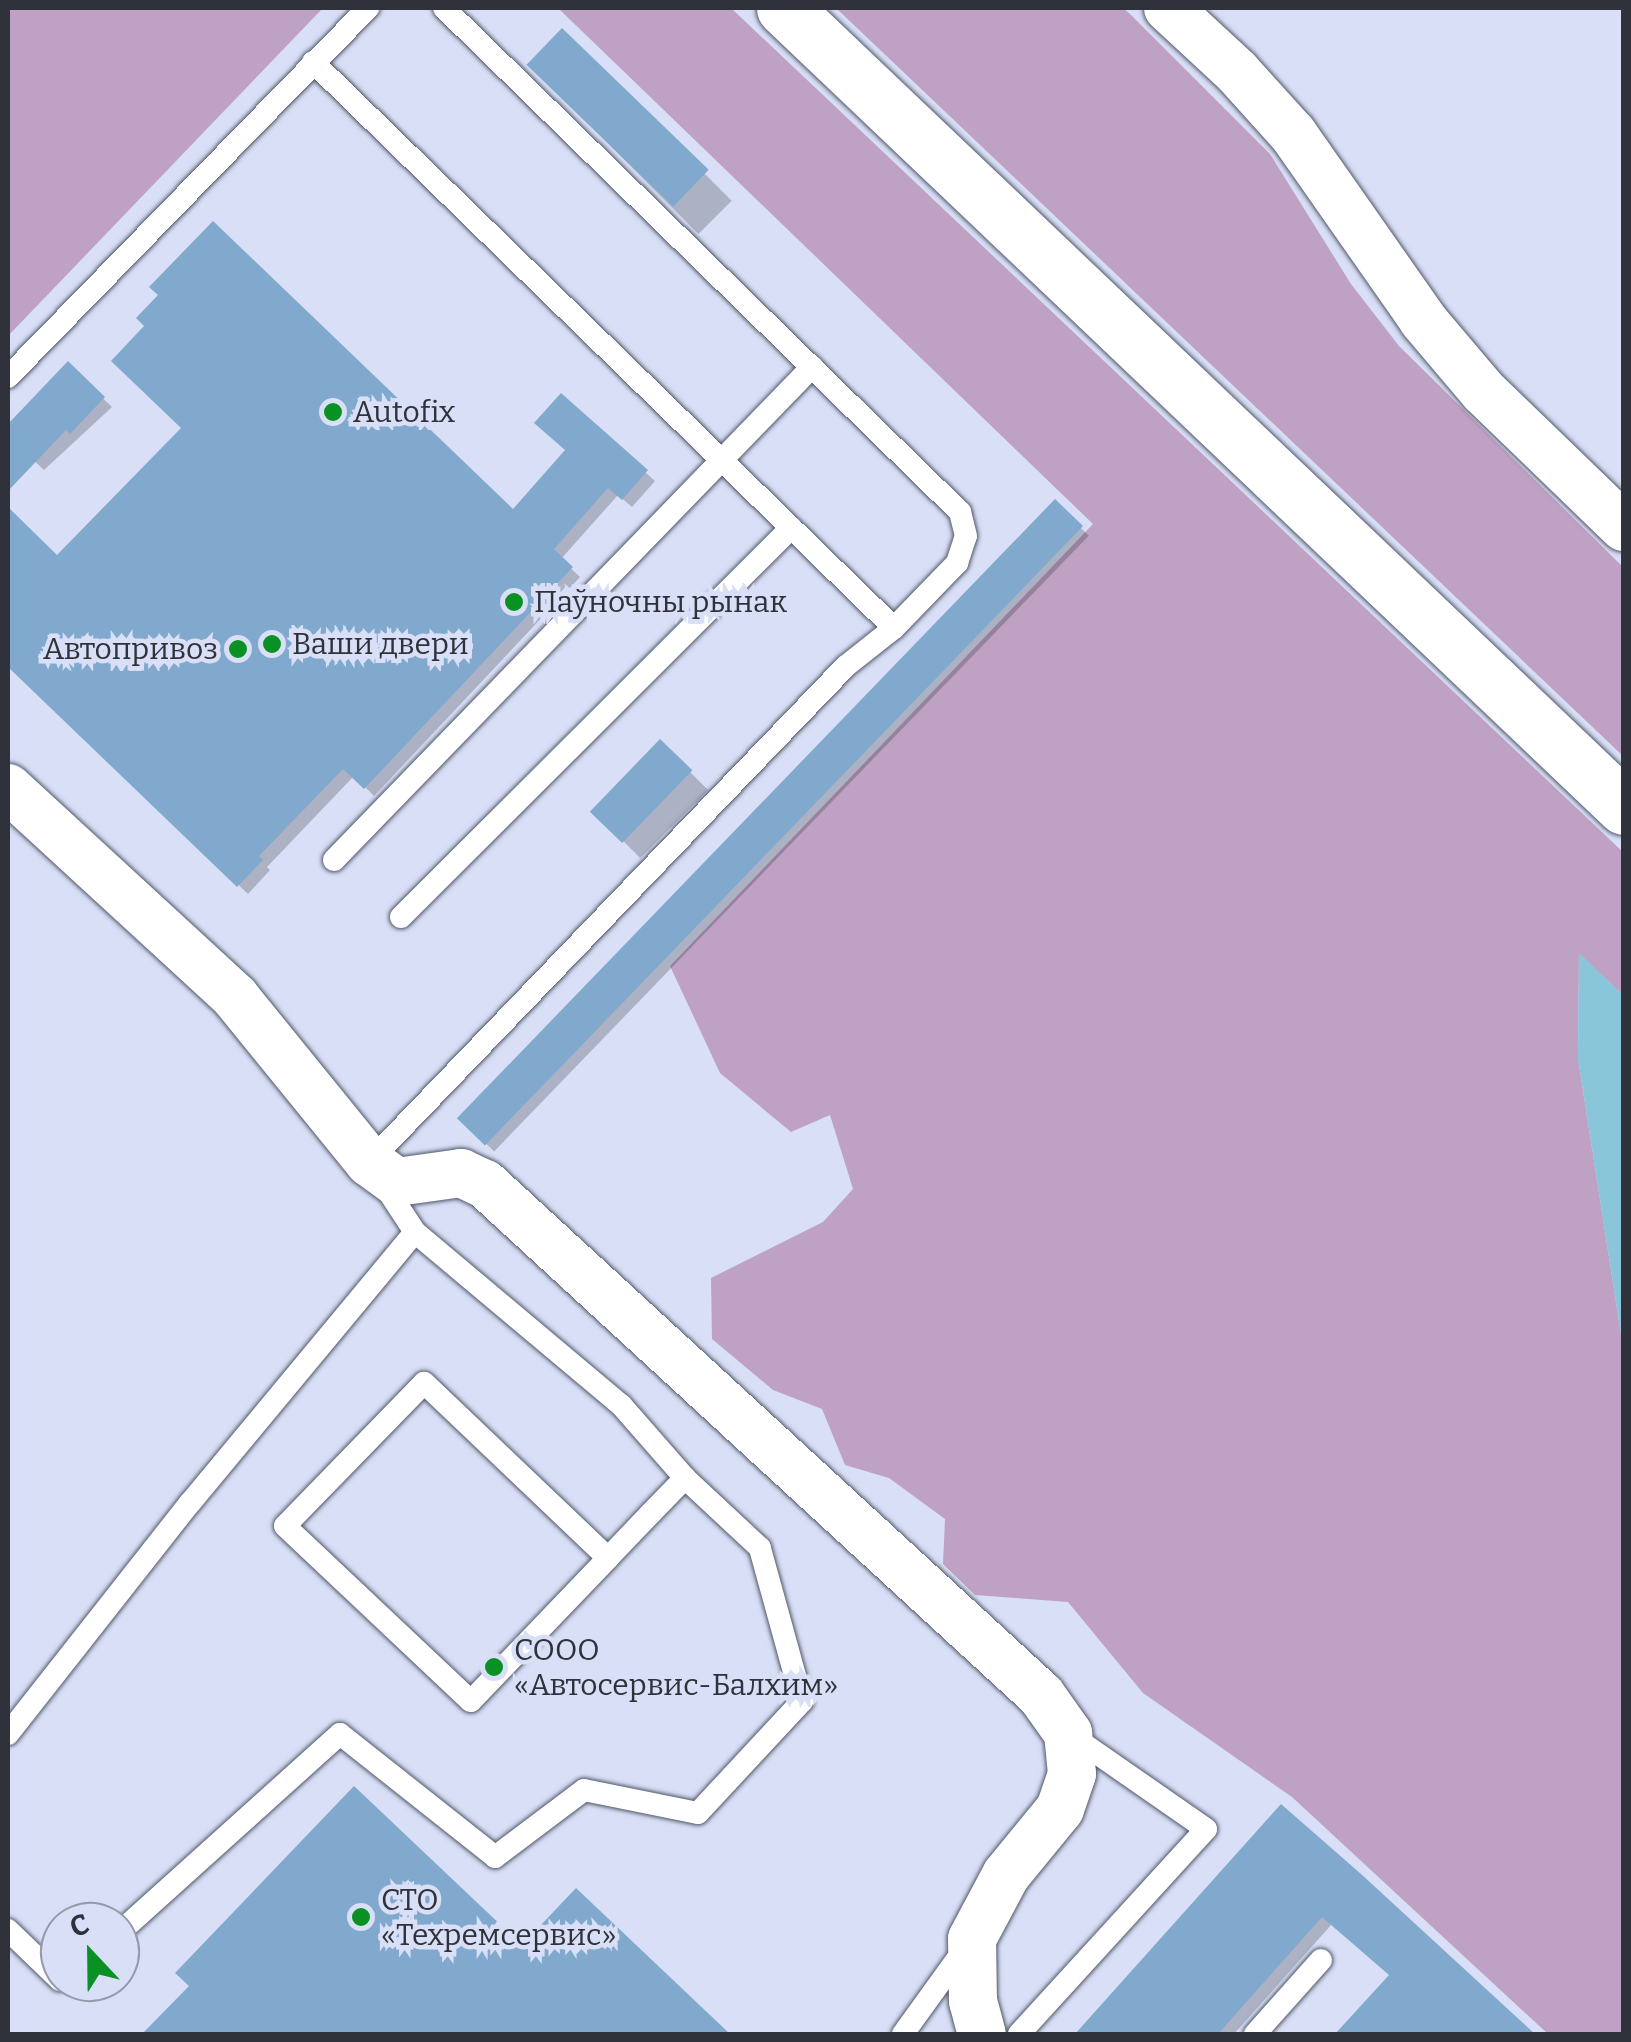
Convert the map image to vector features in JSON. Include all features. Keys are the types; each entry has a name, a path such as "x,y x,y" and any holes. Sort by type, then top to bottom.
{"main road":[{"path":"784,8 1624,807"}],"street":[{"path":"1168,8 1237,72 1293,134 1423,320 1483,391 1624,527"},
{"path":"8,788 235,997 369,1162 397,1182 461,1173 486,1184 1040,1696 1068,1733 1072,1774 1060,1810 1006,1876 972,1939 973,2000 982,2034"}],"lane":[{"path":"8,377 368,8"},
{"path":"140,1914 340,1734 495,1857 584,1790 698,1813 802,1700 760,1548 685,1478 621,1406 414,1232 369,1162 846,666 894,628 957,564 966,536 960,512 444,8"},
{"path":"314,62 894,628"},
{"path":"334,860 812,367"},
{"path":"401,917 791,528"},
{"path":"8,1734 190,1503 414,1232"},
{"path":"608,1558 424,1383 285,1526 471,1700 608,1558 685,1478"},
{"path":"1018,2034 1206,1829 1068,1733"},
{"path":"8,1930 40,1960"},
{"path":"903,2034 972,1939"},
{"path":"1255,2034 1322,1960"}],"shaded area":[{"path":"8,8 323,8 8,336"},
{"path":"558,8 731,8 1623,852 1623,995 1579,954 1578,1058 1623,1347 1623,2034 1548,2034 1292,1797 1143,1693 1068,1602 975,1595 943,1564 945,1519 889,1478 845,1465 822,1409 773,1390 712,1339 711,1278 823,1222 853,1189 830,1115 791,1132 720,1073 670,966 1093,524"},
{"path":"836,8 1123,8 1129,13 1270,154 1351,284 1399,346 1623,567 1623,756"}],"water":[{"path":"1579,953 1623,995 1623,1347 1578,1058"}],"building":[{"path":"562,28 709,170 673,206 527,65"},
{"path":"213,221 513,509 565,450 534,423 561,393 648,470 622,500 608,488 554,549 573,567 364,789 343,769 259,856 263,860 237,887 8,667 8,507 57,555 181,428 111,361 144,326 136,318 158,295 149,287"},
{"path":"68,361 105,397 70,434 66,430 8,491 8,424"},
{"path":"1055,499 1083,526 485,1145 457,1118"},
{"path":"660,739 692,770 622,843 590,812"},
{"name":"СТО «Техремсервис»","path":"354,1786 522,1945 576,1888 730,2034 142,2034 189,1986 175,1973"},
{"path":"1281,1804 1535,2034 1335,2034 1389,1975 1322,1917 1218,2034 1075,2034"}],"place":[{"name":"Autofix","path":"333,412"},
{"name":"Паўночны рынак","path":"514,602"},
{"name":"Ваши двери","path":"272,644"},
{"name":"Автопривоз","path":"238,649"},
{"name":"СООО «Автосервис-Балхим»","path":"494,1667"},
{"name":"СТО «Техремсервис»","path":"361,1917"}]}
